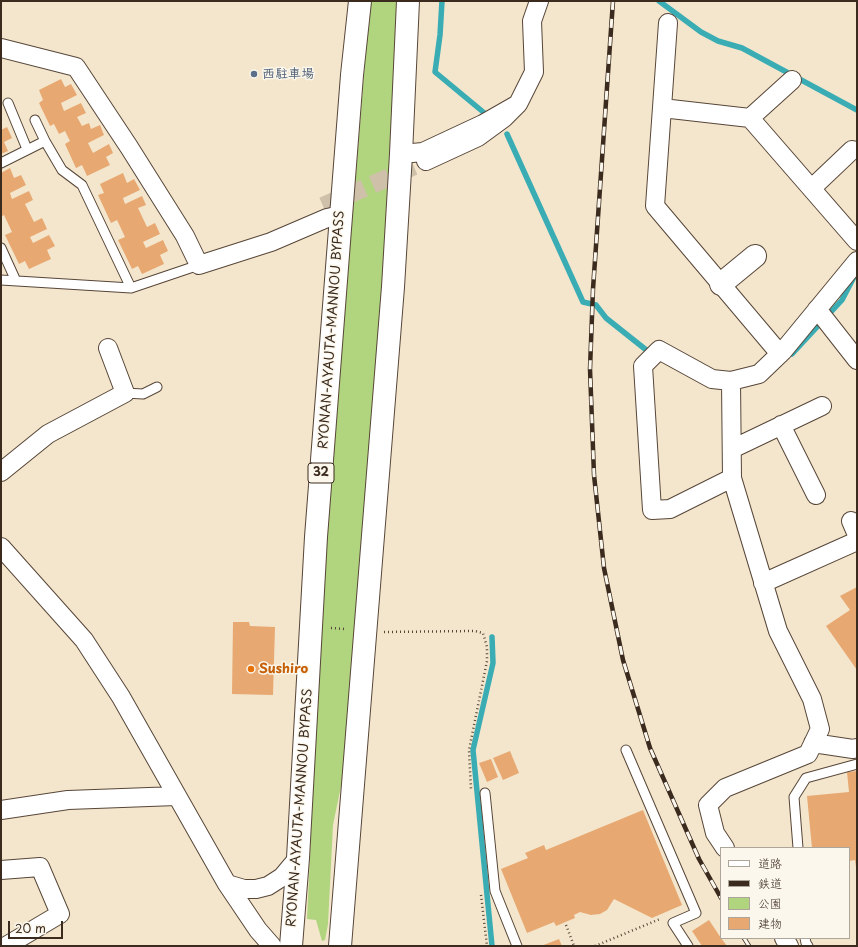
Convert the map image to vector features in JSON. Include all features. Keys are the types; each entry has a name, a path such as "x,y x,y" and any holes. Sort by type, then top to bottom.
{"main road":[{"name":"RYONAN-AYAUTA-MANNOU BYPASS","path":"291,946 298,858 316,537 332,210 352,75 360,1"},
{"path":"340,946 373,545 401,154 408,1"},
{"path":"721,284 755,256"}],"street":[{"path":"426,161 478,137 504,118 518,104 534,72 532,21 539,1"},
{"path":"668,23 655,206 780,354"},
{"path":"1,48 76,67 185,236 199,265 271,242 327,218 332,210"},
{"path":"750,118 792,80"},
{"path":"401,154 422,152 483,124 518,104"},
{"path":"662,108 750,118 857,241"},
{"path":"812,188 852,150"},
{"path":"732,478 670,509 652,510 643,366 659,350 712,379 732,385 759,374 822,316 857,261"},
{"path":"822,316 857,360"},
{"path":"1,472 48,434 125,393 108,348"},
{"path":"724,847 715,833 708,805 725,788 808,754 820,729 812,699 778,631 732,478 732,385"},
{"path":"732,449 822,406"},
{"path":"781,425 816,494"},
{"path":"763,583 857,541"},
{"path":"1,547 84,640 121,697 227,884 258,930 272,946"},
{"path":"813,743 853,749 857,748"},
{"path":"1,810 68,800 176,796"},
{"path":"227,884 244,889 268,886 282,877 298,858"},
{"path":"1,870 40,867 60,914 6,946"}],"lane":[{"path":"8,103 27,150"},
{"path":"35,120 62,170 82,185 131,288"},
{"path":"1,163 45,141"},
{"path":"1,248 16,281"},
{"path":"1,280 131,288 199,265"},
{"path":"125,393 143,394 157,387"},
{"path":"626,750 696,913 673,923 688,946"},
{"path":"798,847 794,797 806,778 857,764"},
{"path":"485,792 495,891 517,946"}],"path":[{"path":"596,946 665,917"},
{"path":"566,925 574,946"}],"green space":[{"path":"370,1 399,1 393,139 349,747 333,825 328,924 325,940 322,941 316,920 307,919 323,580"}],"building":[{"path":"61,79 65,87 71,84 77,95 61,103 64,111 81,103 86,113 77,117 82,126 89,123 91,129 100,125 104,135 88,143 93,153 109,144 113,153 106,157 110,165 87,176 82,165 76,168 65,144 70,141 65,131 59,134 54,124 50,126 39,103 43,100 39,90"},
{"path":"7,127 12,138 4,142 8,151 1,154 1,130"},
{"path":"10,168 14,178 21,175 26,185 10,193 12,199 29,191 33,200 25,204 34,222 42,218 47,229 30,237 33,243 49,235 55,246 47,250 51,259 29,269 25,261 19,264 5,235 12,232 4,215 1,217 1,173"},
{"path":"123,173 127,183 134,179 140,190 123,198 125,204 142,196 146,205 138,208 147,227 155,223 160,234 143,242 146,248 163,240 168,251 160,255 164,264 142,274 138,266 132,269 118,240 125,237 117,220 111,223 98,195 104,193 100,184"},
{"path":"857,587 857,670 826,626 850,610 840,596"},
{"path":"233,622 249,622 250,626 275,627 273,695 232,694"},
{"path":"510,751 519,773 503,780 493,758"},
{"path":"491,759 498,777 487,782 479,763"},
{"path":"857,771 857,867 855,860 850,861 850,847 812,847 807,796 849,792 847,772"},
{"path":"643,810 682,905 652,918 614,899 607,910 600,914 591,915 580,912 574,915 575,918 556,926 554,922 527,933 501,869 528,858 525,853 544,845 546,850"},
{"path":"709,920 720,936 720,939 722,939 727,946 702,946 692,931"},
{"path":"559,939 562,946 541,946"}],"waterway":[{"path":"442,1 440,35 435,72 488,116"},
{"path":"659,1 701,32 718,41 742,48 857,110"},
{"path":"507,134 583,302 596,305 606,318 652,353"},
{"path":"792,354 842,300 854,277"},
{"path":"492,637 493,663 473,750 492,946"}],"tunnel":[{"path":"323,206 426,161"}],"railway":[{"path":"613,1 593,289 590,369 594,475 604,568 623,660 650,748 699,859 720,896"},
{"path":"745,939 749,946"}],"place":[{"name":"西駐車場","path":"254,74"},
{"name":"Sushiro","path":"251,669"}]}
